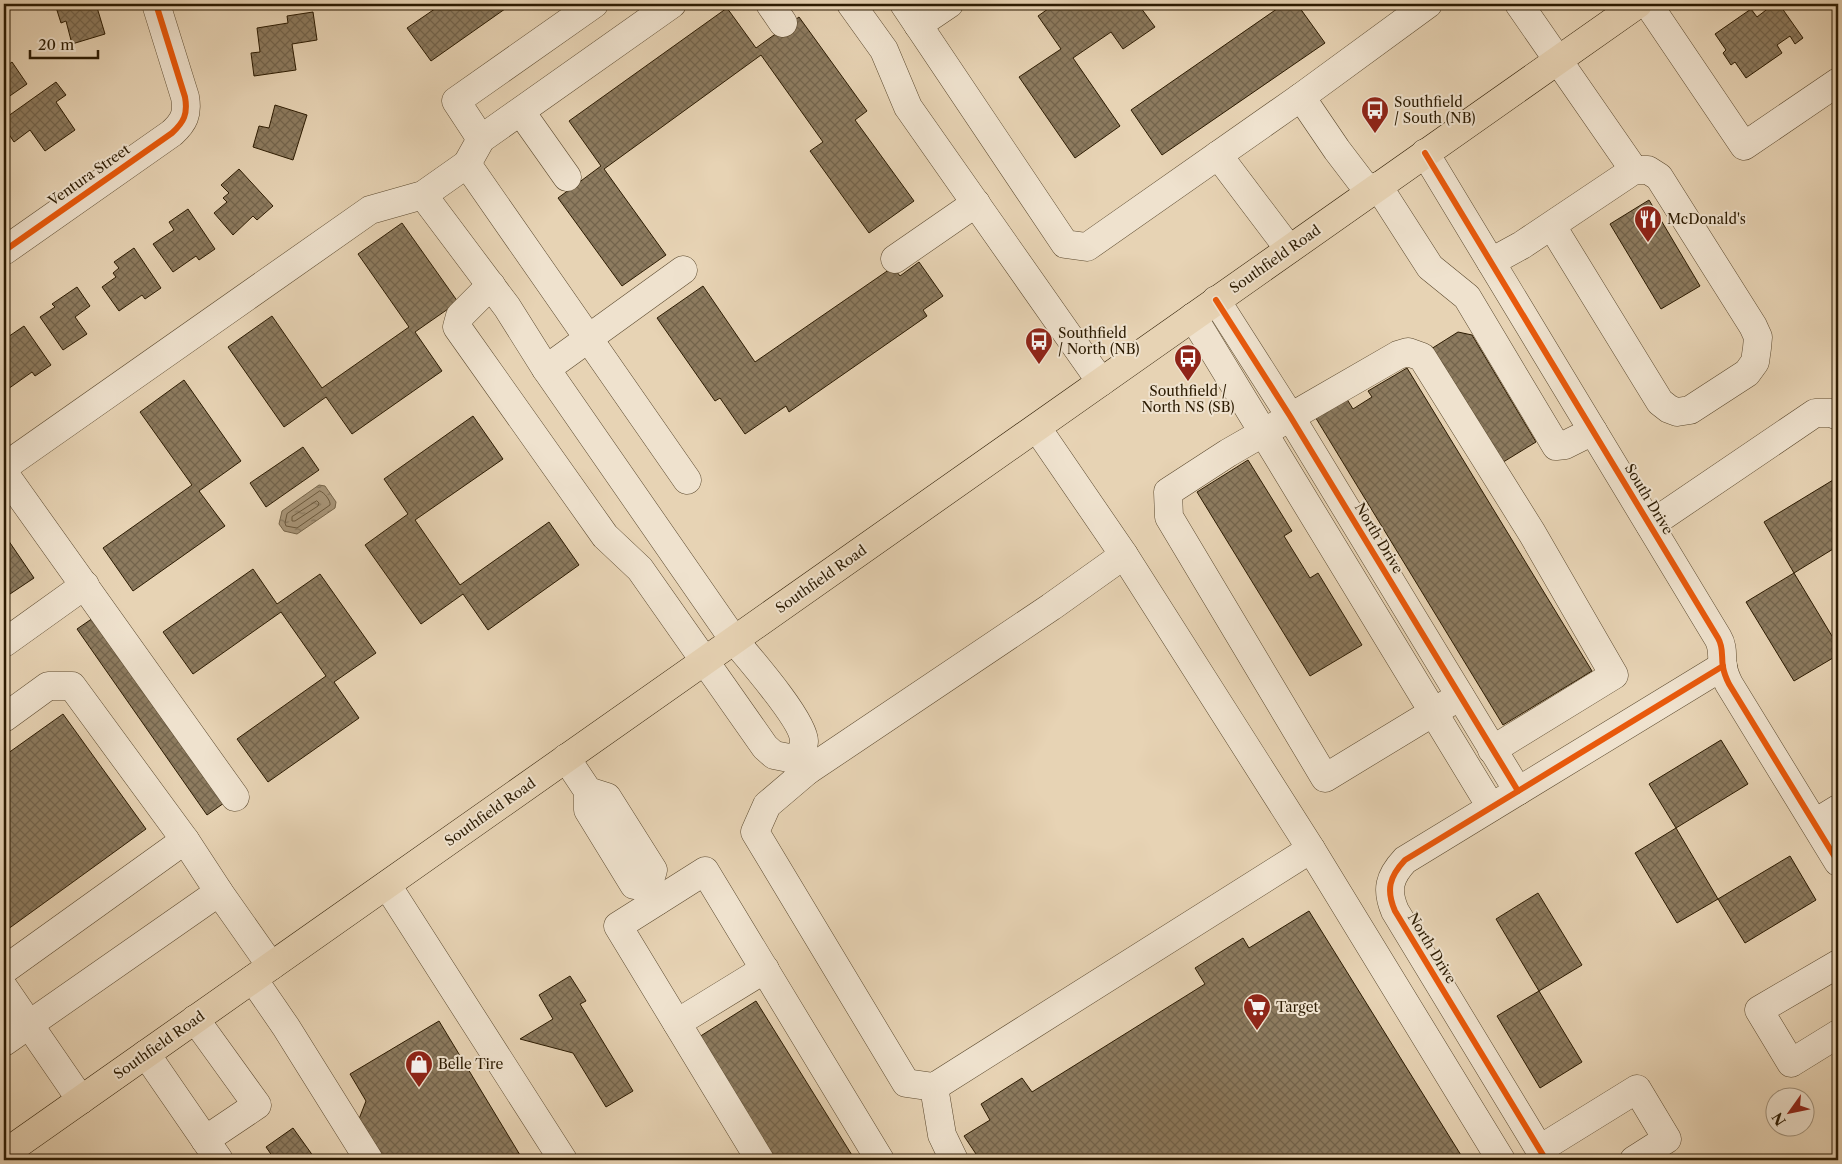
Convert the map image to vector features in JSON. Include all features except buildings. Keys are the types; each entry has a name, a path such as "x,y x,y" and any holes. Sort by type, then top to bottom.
{"main road":[{"name":"Southfield Road","path":"4,1154 1638,4"}],"street":[{"name":"Ventura Street","path":"4,250 172,133 183,122 187,108 186,98 156,4"},
{"path":"482,139 456,101 594,4"},
{"path":"4,467 370,210 422,195 467,164 482,139 672,4"},
{"path":"852,4 884,50 908,107 1064,332 1101,382"},
{"path":"949,4 911,14 1065,244 1087,247 1301,97 1428,4"},
{"path":"1519,4 1634,170"},
{"path":"1648,4 1744,146 1838,82"},
{"path":"1301,97 1336,150 1373,189 1430,268 1467,297 1556,446 1564,445 1593,431"},
{"path":"521,112 567,177"},
{"name":"South Drive","path":"1425,153 1718,638 1723,656 1722,666 1729,684 1838,862"},
{"path":"1218,155 1289,249"},
{"path":"467,164 687,480"},
{"path":"1467,297 1522,245 1634,170 1648,170 1659,176 1753,326 1758,338 1757,348 1755,362 1748,373 1690,410 1677,412 1669,409 1660,402 1552,226"},
{"path":"422,195 507,307 546,369 734,640 768,682 798,724 804,740 803,766"},
{"path":"896,259 976,203"},
{"path":"546,369 684,270"},
{"path":"491,285 460,316 457,327 605,536 640,569 765,747 774,755 803,766"},
{"name":"North Drive","path":"1216,300 1290,416 1518,791"},
{"path":"1193,317 1491,807"},
{"path":"1460,696 1325,778 1169,517 1168,492 1290,416 1398,355 1408,352 1422,357 1532,533 1614,675 1492,750"},
{"path":"1650,525 1666,516 1815,413 1832,413 1838,416"},
{"path":"1037,428 1124,555 1312,849 1501,1160"},
{"path":"4,473 235,797"},
{"path":"623,555 659,530"},
{"path":"1124,555 1051,608 803,766 767,805 755,832 906,1083 934,1087 1312,849"},
{"path":"4,643 85,585"},
{"name":"North Drive","path":"1543,1155 1404,926 1389,898 1392,878 1405,860 1722,666"},
{"path":"4,718 48,686 72,686 185,840 219,892 262,972 286,1027 369,1160"},
{"path":"566,758 588,792 588,810 634,885 653,894"},
{"path":"1815,823 1838,809"},
{"path":"4,970 185,840"},
{"path":"760,1160 618,926 653,894 705,871 880,1160"},
{"path":"387,885 563,1160"},
{"path":"4,1042 219,892"},
{"path":"1838,964 1759,1010 1791,1063 1838,1034"},
{"path":"677,1023 765,969"},
{"path":"4,988 81,1100"},
{"path":"146,1054 212,1150 257,1105 195,1019"},
{"path":"934,1087 942,1135 954,1160"},
{"path":"1543,1155 1637,1089 1668,1139 1634,1160"}],"water":[{"path":"319,485 325,486 336,502 335,508 297,534 284,531 279,524 282,511"}],"cycle path":[{"path":"4,251 172,133 180,125 186,108 185,97 156,4"},
{"path":"1425,153 1718,638 1722,649 1723,669 1729,684 1838,862"},
{"path":"1216,300 1290,416 1518,791"},
{"path":"1546,1160 1395,911 1390,890 1392,878 1405,860 1723,666"}],"place":[{"name":"Southfield / South (NB)","path":"1375,134"},
{"name":"McDonald's","path":"1648,243"},
{"name":"Southfield / North (NB)","path":"1039,365"},
{"name":"Southfield / North NS (SB)","path":"1188,382"},
{"name":"Target","path":"1257,1031"},
{"name":"Belle Tire","path":"419,1088"}]}
